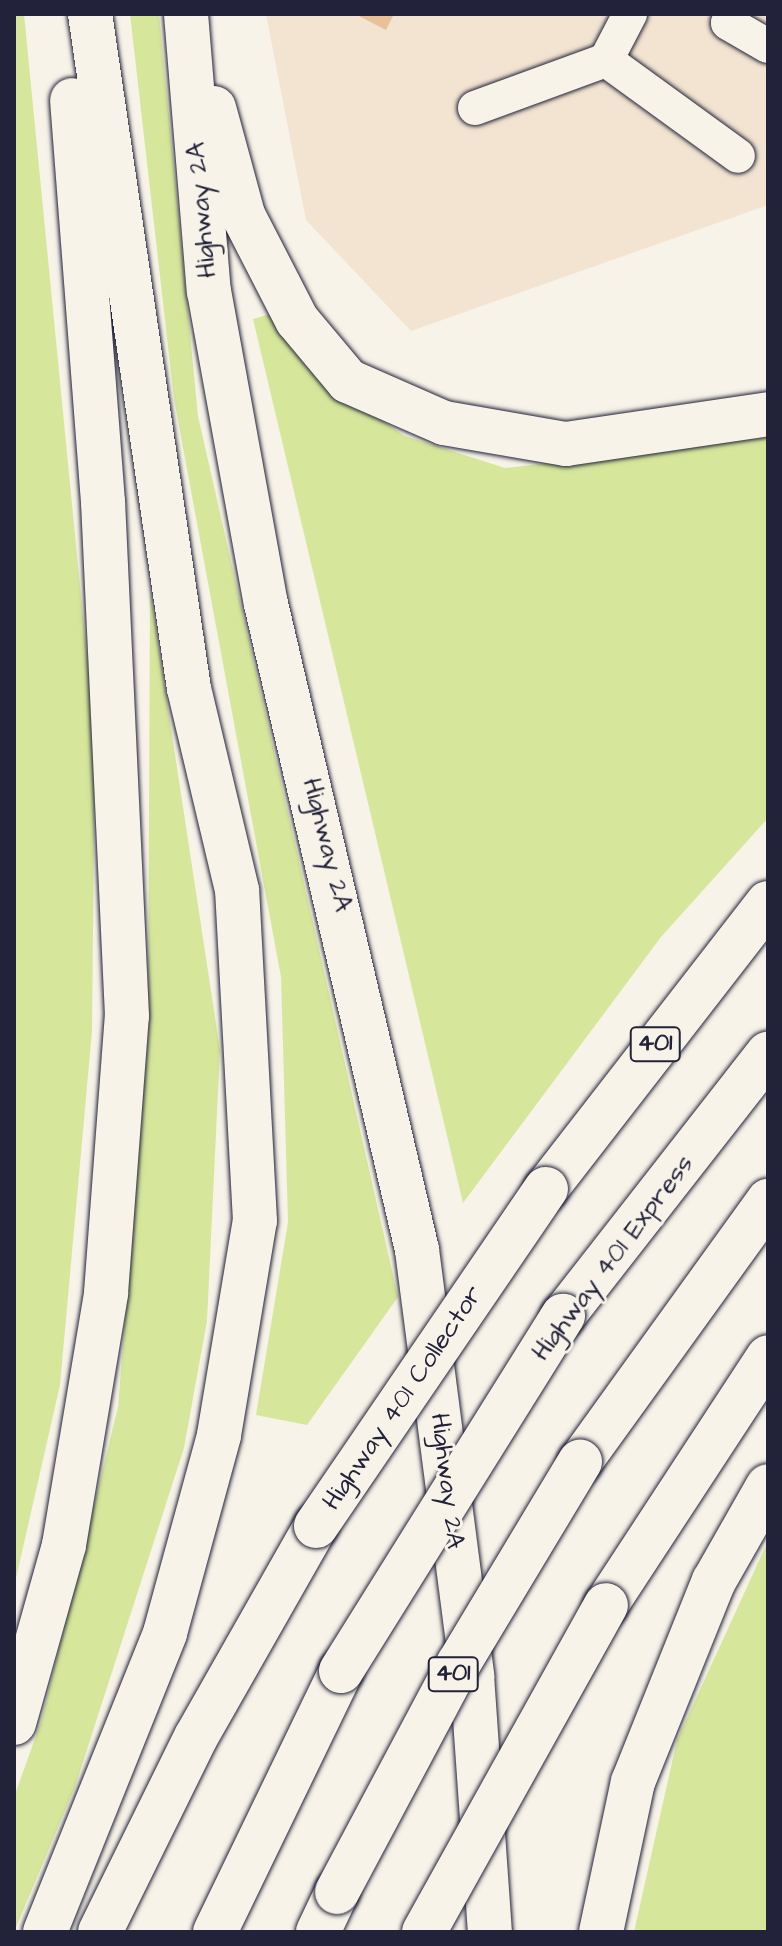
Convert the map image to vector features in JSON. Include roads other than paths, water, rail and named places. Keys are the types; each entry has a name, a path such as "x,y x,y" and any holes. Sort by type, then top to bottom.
{"highway":[{"path":"14,1723 64,1545 106,1293 127,1016 71,14"},
{"path":"45,1932 165,1633 219,1435 255,1221 237,890 189,689 90,14"},
{"name":"Highway 2A","path":"186,14 209,291 266,604 417,1250 472,1676"},
{"path":"197,14 243,215 297,320 348,381 444,423 566,444 768,414"},
{"name":"Highway 401 Collector","path":"100,1932 196,1737 316,1526 546,1189 768,903"},
{"name":"Highway 401 Express","path":"215,1932 341,1671 563,1316 768,1054"},
{"name":"401","path":"318,1932 459,1663 580,1462 768,1201"},
{"path":"424,1932 606,1605 768,1357"},
{"path":"601,1932 633,1782 714,1581 768,1486"},
{"path":"459,1932 472,1676"},
{"path":"472,1676 490,1932"}],"lane":[{"path":"475,108 606,60 630,14"},
{"path":"733,14 728,23 768,46"},
{"path":"606,60 738,156"}]}
